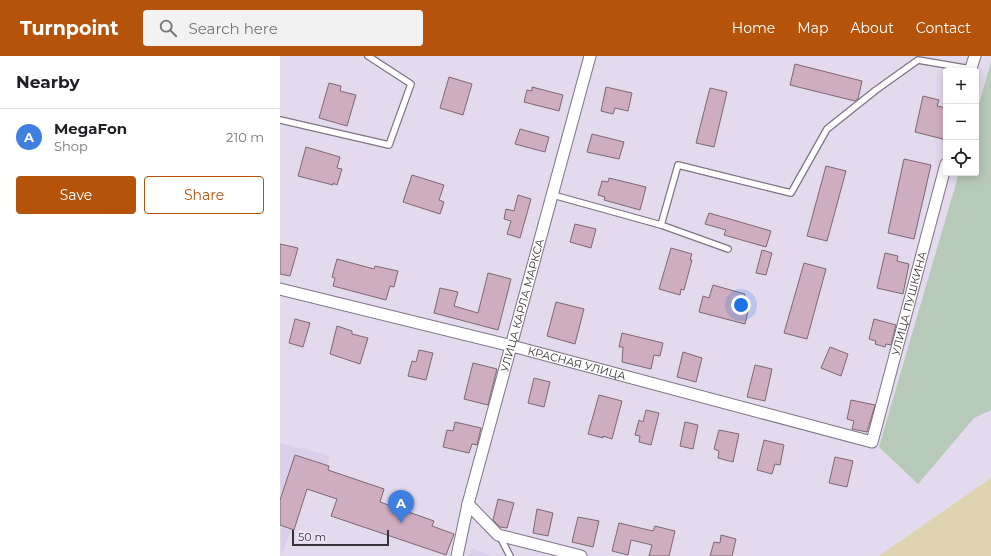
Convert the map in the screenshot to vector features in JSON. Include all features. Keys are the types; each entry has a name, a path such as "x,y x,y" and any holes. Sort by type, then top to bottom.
{"street":[{"name":"УЛИЦА КАРЛА МАРКСА","path":"457,556 468,504 590,56"},
{"path":"972,68 975,56"},
{"name":"УЛИЦА ПУШКИНА","path":"872,442 943,175"},
{"name":"КРАСНАЯ УЛИЦА","path":"280,289 512,346 872,442"},
{"path":"468,504 498,535 581,556"}],"lane":[{"path":"280,120 389,145 411,84 368,56"},
{"path":"661,225 678,165 791,194 827,129 876,90 918,60 960,68"},
{"path":"552,194 661,225 728,248"},
{"path":"498,535 510,556"}],"shaded area":[{"path":"280,443 330,457 320,489 308,485 281,556"},
{"path":"472,548 491,556 469,556"}],"green space":[{"path":"991,62 991,410 974,418 918,484 879,447 958,176 979,176 979,104"}],"sand":[{"path":"991,478 991,556 879,556"}],"building":[{"path":"795,64 862,81 858,99 855,101 790,85"},
{"path":"449,77 472,84 463,115 440,108"},
{"path":"329,83 341,86 340,91 356,95 347,126 319,118"},
{"path":"532,87 563,95 559,111 524,102 527,90 532,91"},
{"path":"606,87 632,93 628,111 615,108 613,114 601,111"},
{"path":"710,88 727,92 714,147 696,143"},
{"path":"923,96 939,100 937,106 943,107 943,139 915,132"},
{"path":"520,129 549,137 545,152 515,144"},
{"path":"592,134 624,142 619,159 587,152"},
{"path":"306,147 340,157 337,168 342,169 337,185 298,176"},
{"path":"904,159 931,165 914,239 888,233"},
{"path":"826,166 846,171 827,241 807,236"},
{"path":"412,175 444,185 439,200 444,202 440,214 403,202"},
{"path":"609,178 646,187 640,210 604,200 605,197 598,195 602,181 608,182"},
{"path":"518,195 531,199 520,238 507,234 511,221 504,219 506,209 514,211"},
{"path":"709,213 771,231 766,247 724,235 726,230 705,224"},
{"path":"575,224 596,229 591,248 570,242"},
{"path":"280,244 298,248 290,276 280,274"},
{"path":"671,248 692,254 690,260 692,260 684,290 681,289 680,295 659,289"},
{"path":"762,250 772,253 766,275 756,273"},
{"path":"885,253 898,256 897,261 909,264 903,294 877,288"},
{"path":"337,259 374,269 375,266 398,271 394,287 390,286 386,300 333,286 335,278 332,277"},
{"path":"804,263 826,269 807,339 784,333"},
{"path":"488,273 511,279 498,330 434,313 440,288 458,292 454,306 478,313"},
{"path":"713,285 745,294 741,310 748,311 745,324 699,312 703,296 709,298"},
{"path":"556,302 584,309 575,344 547,336"},
{"path":"295,319 310,323 303,347 289,343"},
{"path":"874,319 896,325 891,345 886,344 885,347 875,344 876,341 869,339"},
{"path":"337,326 352,331 352,334 368,338 360,364 330,354"},
{"path":"622,333 663,343 660,356 654,355 651,369 622,362 623,347 619,347"},
{"path":"830,347 848,354 841,376 821,368"},
{"path":"419,350 433,353 426,380 408,376 412,361 416,362"},
{"path":"683,352 702,358 696,382 677,377"},
{"path":"473,363 497,369 488,405 464,399"},
{"path":"755,365 772,369 765,401 747,397"},
{"path":"534,378 550,382 544,407 528,403"},
{"path":"599,395 622,401 612,439 588,434"},
{"path":"851,400 875,405 867,432 852,429 854,421 847,419"},
{"path":"646,410 659,413 651,445 639,442 640,436 635,435 639,420 643,422"},
{"path":"455,422 481,428 477,445 472,444 469,453 443,447 447,430 453,431"},
{"path":"685,422 698,425 693,449 680,446"},
{"path":"719,430 739,434 733,462 718,458 719,451 714,449"},
{"path":"764,440 784,445 780,465 775,464 772,474 757,470"},
{"path":"295,455 329,466 328,470 384,489 380,502 434,521 432,526 454,534 446,555 331,516 337,499 307,489 294,530 280,525 280,500"},
{"path":"835,457 853,461 847,487 829,483"},
{"path":"498,499 514,503 507,528 500,527 493,520"},
{"path":"537,509 553,513 548,536 533,533"},
{"path":"578,517 599,521 593,547 572,542"},
{"path":"619,523 653,531 655,526 675,531 669,556 649,556 652,545 631,540 628,555 612,551"},
{"path":"721,535 736,539 732,556 710,556 714,542 720,543"}],"place":[{"name":"MegaFon","path":"401,523"}]}
